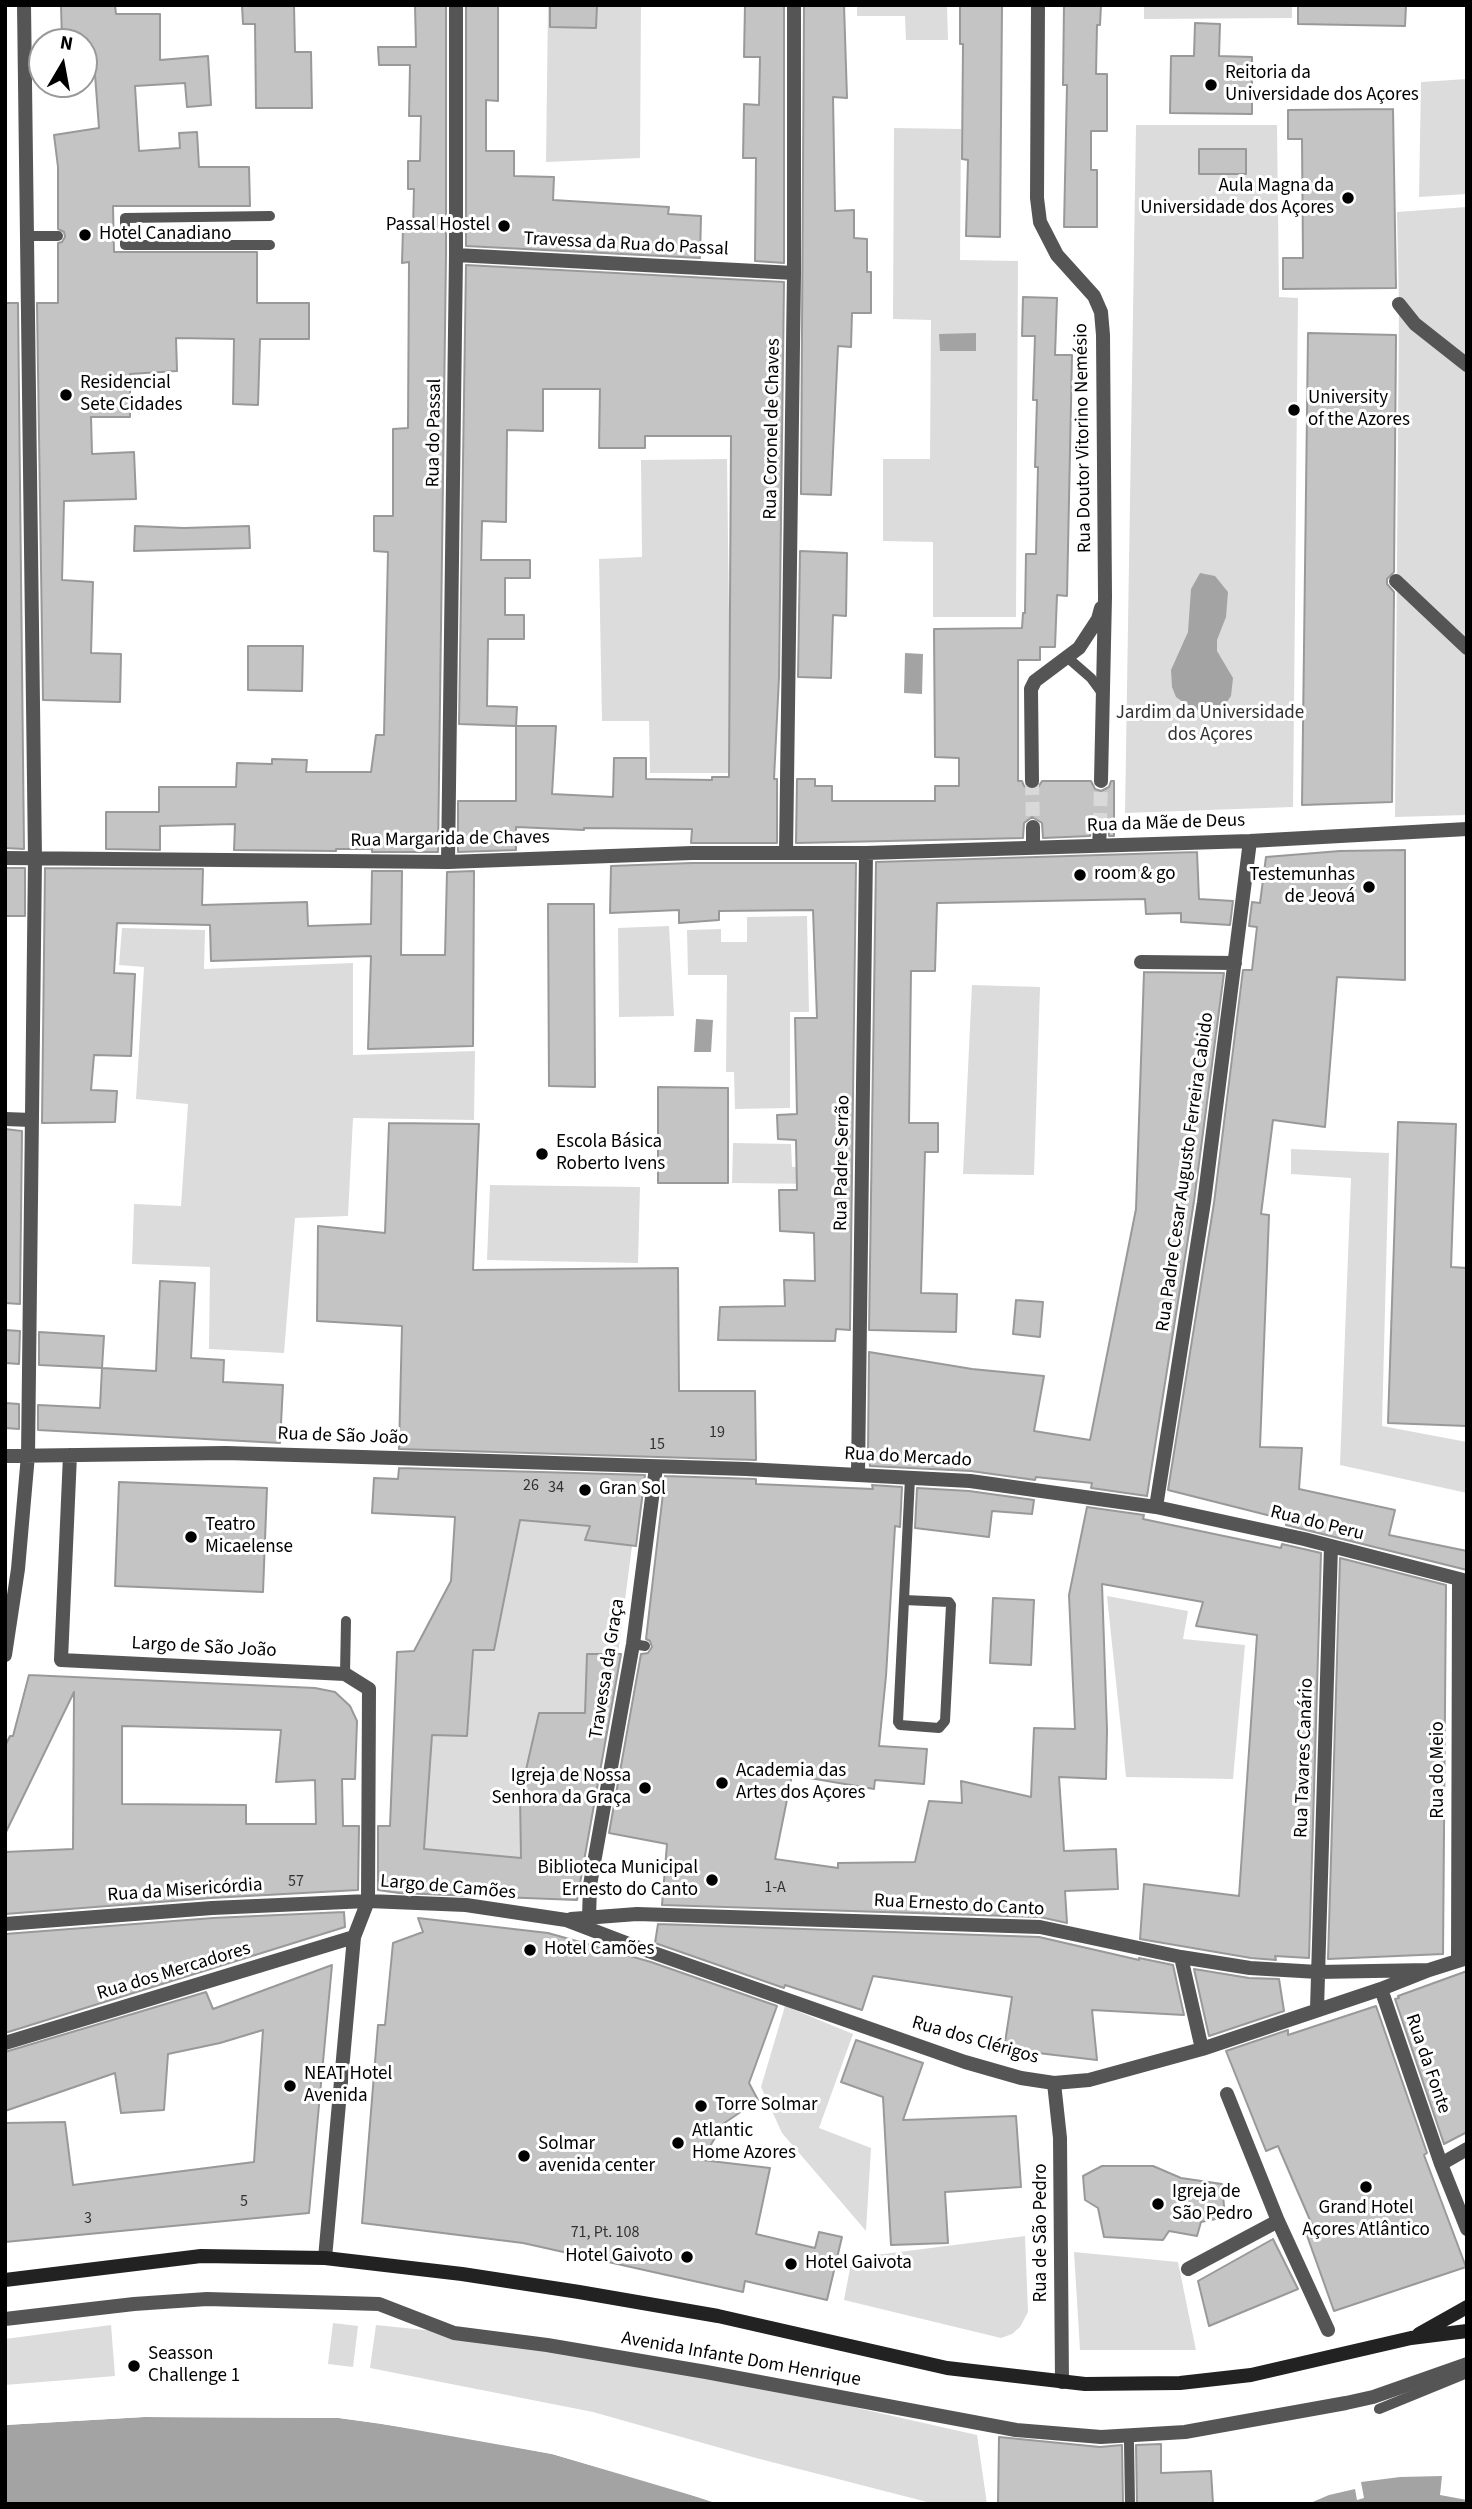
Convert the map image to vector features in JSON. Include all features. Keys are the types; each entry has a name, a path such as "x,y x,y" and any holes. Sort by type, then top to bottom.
{"main road":[{"name":"Avenida Infante Dom Henrique","path":"5,2280 201,2256 325,2258 462,2274 579,2292 718,2316 947,2368 1062,2382 1180,2383 1251,2375 1411,2338 1467,2331"},
{"name":"Avenida Infante Dom Henrique","path":"1411,2338 1467,2307"}],"street":[{"path":"5,1654 18,1569 28,1455 32,1121 35,859 24,5"},
{"name":"Rua do Passal","path":"448,862 456,255 456,5"},
{"name":"Rua Coronel de Chaves","path":"786,853 794,273 794,5"},
{"name":"Rua Doutor Vitorino Nemésio","path":"1038,5 1037,198 1040,222 1057,255 1094,296 1101,312 1103,335 1105,597 1101,781"},
{"name":"Travessa da Rua do Passal","path":"456,255 794,273"},
{"path":"1399,304 1415,324 1467,365"},
{"path":"1396,581 1467,648"},
{"path":"1032,781 1031,689 1042,675 1068,658 1088,637 1098,619 1105,597"},
{"path":"1033,827 1034,847"},
{"path":"1099,845 1100,827"},
{"name":"Rua da Mãe de Deus","path":"866,853 1250,841 1467,828"},
{"name":"Rua Padre Cesar Augusto Ferreira Cabido","path":"1156,1507 1204,1202 1250,841"},
{"name":"Rua Margarida de Chaves","path":"5,858 448,862 692,853 866,853"},
{"name":"Rua Padre Serrão","path":"858,1474 866,853"},
{"path":"1141,962 1234,962"},
{"path":"5,1119 32,1121"},
{"name":"Rua de São João","path":"5,1456 252,1454 656,1467"},
{"name":"Largo de São João","path":"70,1455 61,1660 345,1674"},
{"name":"Rua do Mercado","path":"656,1467 970,1481 1156,1507"},
{"name":"Travessa da Graça","path":"589,1918 590,1885 639,1645 656,1467"},
{"name":"Rua do Peru","path":"1156,1507 1304,1539 1463,1580"},
{"name":"Rua Tavares Canário","path":"1317,2009 1331,1546"},
{"name":"Rua do Meio","path":"1462,1960 1463,1580"},
{"path":"325,2258 354,1937 368,1901 369,1689 345,1674"},
{"name":"Largo de Camões","path":"368,1901 466,1905 566,1920 634,1946"},
{"name":"Rua da Misericórdia","path":"5,1924 212,1908 368,1901"},
{"path":"634,1946 627,1934 627,1927 629,1920 637,1914"},
{"name":"Rua Ernesto do Canto","path":"637,1914 1040,1927 1181,1957 1250,1968 1318,1972 1429,1970"},
{"name":"Largo de Camões","path":"566,1920 637,1914"},
{"name":"Rua dos Mercadores","path":"5,2043 354,1937"},
{"name":"Rua dos Clérigos","path":"634,1946 965,2062 1021,2078 1054,2083 1089,2080 1202,2049 1381,1989 1429,1970"},
{"path":"1181,1957 1202,2049"},
{"path":"1429,1970 1462,1960"},
{"name":"Rua da Fonte","path":"1381,1989 1441,2164 1467,2229"},
{"name":"Rua de São Pedro","path":"1054,2083 1060,2138 1062,2382"},
{"path":"1227,2094 1281,2227 1328,2330"},
{"path":"1441,2164 1467,2149"},
{"path":"1188,2269 1281,2227"},
{"name":"Avenida Infante Dom Henrique","path":"5,2319 134,2304 207,2299 379,2304 454,2333 547,2345 706,2372 1016,2430 1101,2437 1185,2432 1346,2403 1373,2397 1467,2364"}],"lane":[{"path":"270,216 125,218 125,245 270,245"},
{"path":"113,235 125,234"},
{"path":"27,236 58,236"},
{"path":"1068,658 1091,678 1103,694"},
{"path":"904,1600 949,1602 951,1605 945,1721 939,1728 900,1725 898,1722 904,1600 910,1478"},
{"path":"345,1674 346,1621"},
{"path":"1378,2409 1467,2373"},
{"path":"1129,2443 1130,2504"}],"green space":[{"path":"548,5 641,5 640,158 546,162"},
{"path":"857,5 947,5 948,40 906,40 905,16 857,16"},
{"path":"1144,5 1292,5 1292,18 1144,19"},
{"path":"1467,79 1467,194 1419,197 1421,82"},
{"name":"Jardim da Universidade dos Açores","path":"1136,125 1277,125 1279,297 1298,298 1293,807 1125,813"},
{"path":"894,128 961,129 960,260 1018,261 1016,617 933,617 933,542 883,541 883,459 930,459 931,320 893,319"},
{"path":"1467,207 1467,815 1395,817 1399,304 1397,212"},
{"path":"727,459 731,773 650,773 649,721 602,721 599,559 642,557 641,460"},
{"path":"807,916 809,1012 790,1012 790,1108 735,1109 734,1072 726,1072 727,975 688,975 687,930 721,929 721,942 747,942 747,917"},
{"path":"669,926 674,1016 619,1017 618,928"},
{"path":"122,928 205,930 204,969 353,963 353,1055 475,1051 474,1120 353,1118 348,1216 295,1218 284,1353 209,1349 210,1267 132,1264 134,1204 181,1206 188,1104 136,1099 144,967 119,965"},
{"path":"972,985 1040,987 1034,1175 963,1174"},
{"path":"733,1143 791,1144 792,1167 820,1168 821,1184 732,1183"},
{"path":"1291,1149 1389,1153 1382,1426 1467,1442 1467,1493 1340,1465 1351,1178 1291,1174"},
{"path":"490,1185 640,1187 638,1263 487,1260"},
{"path":"520,1520 590,1526 586,1540 632,1546 618,1654 587,1654 585,1713 539,1714 520,1796 521,1858 424,1849 432,1735 467,1736 473,1650 494,1650"},
{"path":"1107,1596 1188,1611 1183,1639 1245,1645 1233,1779 1126,1777"},
{"path":"785,2006 853,2034 819,2128 871,2148 866,2231 782,2133 761,2087"},
{"path":"1025,2236 1028,2312 1020,2327 1001,2338 844,2300 852,2258"},
{"path":"1074,2252 1178,2262 1196,2350 1080,2350"},
{"path":"333,2323 358,2326 353,2367 328,2364"},
{"path":"111,2325 115,2376 5,2385 5,2339"},
{"path":"376,2325 454,2333 589,2355 844,2405 977,2435 987,2504 935,2504 593,2412 370,2368"}],"shaded area":[{"path":"976,333 976,351 940,351 939,334"},
{"path":"1200,573 1215,576 1228,592 1226,617 1217,640 1217,651 1233,678 1231,696 1222,709 1211,714 1193,709 1176,697 1172,687 1171,670 1188,632 1191,589"},
{"path":"905,653 923,654 922,694 904,693"},
{"path":"696,1019 713,1020 711,1052 694,1052"},
{"path":"144,2417 339,2418 377,2423 552,2454 718,2504 5,2504 5,2425"},
{"path":"1442,2476 1440,2495 1467,2500 1467,2504 1308,2504 1329,2495 1355,2489 1357,2500 1364,2498 1361,2482 1400,2477"}],"pier":[{"path":"144,2413 339,2415 432,2428 553,2450 669,2483 719,2500 721,2504 552,2454 431,2431 339,2418 144,2417 5,2425 5,2421 62,2416"}],"building":[{"path":"61,5 115,5 116,14 160,14 160,60 208,56 211,105 187,107 185,83 135,86 139,151 180,148 179,133 197,132 199,167 249,167 250,206 113,206 114,252 257,252 257,303 309,303 309,339 260,339 258,405 233,404 234,339 176,338 177,371 130,374 130,417 91,417 92,454 134,452 136,499 64,501 62,580 93,582 91,653 121,654 120,702 43,700 37,303 58,303 58,243 65,237 64,232 58,229 58,167 54,135 99,128 98,28 62,28"},
{"path":"242,5 294,5 295,52 311,52 312,108 256,108 255,24 243,24"},
{"path":"415,5 446,5 446,255 438,852 372,852 372,849 234,850 235,824 160,826 160,850 106,849 106,812 159,812 159,787 236,787 237,763 272,764 272,759 307,760 306,772 371,772 376,735 384,735 388,552 374,551 374,516 393,516 393,429 408,428 409,262 402,263 403,228 413,228 414,189 408,189 408,161 420,161 421,116 409,116 410,65 379,65 378,47 416,47"},
{"path":"466,5 498,5 498,101 486,100 486,151 514,151 514,176 554,177 553,200 669,207 668,214 701,216 700,258 466,246"},
{"path":"550,5 597,5 596,28 550,27"},
{"path":"745,5 784,5 784,263 755,261 756,158 743,158 744,104 759,105 760,57 744,57"},
{"path":"804,5 844,5 847,98 833,97 835,211 854,210 854,238 867,239 867,272 871,272 871,313 852,313 851,347 838,346 831,495 801,494"},
{"path":"960,5 1002,5 1000,237 966,236 968,160 962,159 963,44 960,44"},
{"path":"1064,5 1101,5 1100,25 1097,25 1096,74 1107,74 1107,131 1091,131 1091,170 1097,170 1097,227 1064,227 1067,85 1063,85"},
{"path":"1298,5 1406,5 1405,26 1298,24"},
{"name":"Reitoria da Universidade dos Açores","path":"1195,23 1220,24 1219,56 1252,57 1252,114 1170,113 1171,56 1194,56"},
{"name":"Aula Magna da Universidade dos Açores","path":"1393,109 1396,288 1283,289 1283,258 1303,258 1302,139 1288,139 1288,110"},
{"path":"1199,149 1246,149 1246,174 1199,174"},
{"path":"466,265 784,282 779,677 774,779 777,779 777,843 691,843 692,829 584,830 516,827 516,850 458,852 458,801 516,801 516,726 459,724","holes":["543,389 600,389 599,448 645,448 645,436 731,436 729,777 712,777 712,780 646,779 646,758 614,758 613,797 552,794 556,726 516,726 517,707 487,706 488,639 524,639 524,615 505,615 505,578 530,578 530,560 481,560 482,521 506,522 507,430 543,431"]},
{"path":"1023,297 1057,298 1055,355 1072,355 1067,596 1057,595 1055,647 1040,647 1040,660 1018,660 1018,781 1022,781 1031,791 1037,789 1042,781 1091,781 1095,789 1101,791 1114,781 1114,836 1109,836 1109,823 1100,817 1092,822 1090,836 1043,838 1042,823 1032,817 1024,823 1023,838 796,843 797,779 815,779 815,786 832,786 832,801 935,801 935,786 959,786 959,758 935,757 934,629 1022,628 1025,613 1026,554 1036,554 1038,467 1035,467 1037,400 1033,400 1035,336 1022,336"},
{"path":"5,303 18,303 24,849 5,848"},
{"path":"1308,333 1396,335 1394,572 1387,579 1387,584 1394,592 1392,802 1302,805"},
{"path":"135,526 249,526 250,548 134,551"},
{"path":"800,551 847,553 846,616 833,615 831,678 798,677"},
{"path":"248,646 303,646 302,691 248,690"},
{"path":"1405,850 1405,980 1337,977 1325,1127 1273,1120 1261,1214 1269,1215 1260,1447 1302,1448 1299,1489 1395,1510 1389,1535 1467,1551 1467,1570 1286,1525 1287,1520 1168,1490 1214,1203 1243,970 1252,970 1257,927 1249,926 1252,902 1260,903 1266,857 1340,851"},
{"path":"1197,852 1199,899 1233,901 1230,925 1181,922 1181,913 1146,914 1145,899 937,903 935,971 911,971 909,1123 938,1123 938,1152 925,1152 921,1293 957,1294 956,1332 869,1330 876,862"},
{"path":"856,863 850,1330 836,1329 835,1341 718,1340 720,1307 785,1306 784,1280 815,1281 814,1233 780,1231 779,1190 797,1190 796,1140 778,1139 777,1115 797,1114 795,1018 817,1018 813,910 719,911 719,920 679,923 679,910 610,913 611,866"},
{"path":"5,868 25,868 25,916 5,916"},
{"path":"45,868 203,869 202,905 307,902 308,926 371,924 372,871 402,871 401,955 445,955 447,872 474,871 473,1046 368,1049 371,956 211,961 210,925 117,923 114,973 135,974 131,1056 94,1055 91,1090 117,1091 115,1122 42,1123"},
{"path":"548,904 594,904 595,1087 549,1086"},
{"path":"1144,972 1224,973 1194,1201 1147,1496 1091,1488 1092,1483 1036,1477 1035,1480 971,1471 870,1466 869,1352 972,1369 1044,1376 1034,1431 1090,1440 1136,1209"},
{"path":"658,1087 728,1088 728,1183 658,1183"},
{"path":"1398,1122 1456,1124 1451,1267 1467,1268 1467,1426 1388,1423"},
{"path":"389,1123 479,1124 473,1270 678,1268 679,1391 755,1391 756,1460 399,1449 402,1326 317,1321 318,1226 385,1233"},
{"path":"5,1129 22,1131 20,1304 5,1303"},
{"path":"160,1281 195,1283 191,1358 224,1360 223,1382 283,1385 280,1443 38,1430 38,1405 100,1408 102,1368 156,1371"},
{"path":"1016,1300 1043,1302 1040,1337 1013,1334"},
{"path":"5,1330 20,1331 19,1364 5,1363"},
{"path":"39,1332 104,1336 102,1368 39,1365"},
{"path":"5,1403 19,1404 19,1429 5,1428"},
{"path":"399,1468 645,1475 636,1546 585,1540 590,1526 520,1520 494,1650 473,1650 467,1736 432,1735 424,1849 521,1858 520,1796 539,1713 585,1713 587,1654 621,1654 577,1900 378,1890 378,1826 390,1826 397,1652 414,1651 451,1581 455,1517 372,1513 374,1478 398,1479"},
{"path":"665,1476 756,1479 756,1484 873,1489 872,1485 902,1487 900,1527 895,1526 879,1746 927,1749 924,1784 875,1780 874,1789 792,1775 775,1859 838,1868 838,1863 915,1862 929,1801 962,1803 961,1781 1031,1797 1034,1728 1075,1729 1069,1595 1087,1507 1144,1515 1143,1519 1281,1548 1282,1544 1321,1553 1309,1958 1251,1958 1140,1939 1144,1884 1239,1896 1257,1635 1196,1626 1203,1602 1102,1584 1106,1779 1059,1777 1064,1851 1116,1849 1118,1889 1065,1891 1067,1923 1040,1917 662,1905 667,1844 609,1833 641,1654 648,1653 652,1647 646,1639"},
{"name":"Teatro Micaelense","path":"119,1482 267,1488 263,1592 115,1586"},
{"path":"917,1488 969,1491 1034,1500 1032,1514 992,1511 989,1537 915,1528"},
{"path":"1340,1558 1446,1585 1443,1954 1328,1959"},
{"path":"993,1598 1034,1600 1031,1665 990,1663"},
{"path":"29,1675 315,1688 335,1692 350,1706 357,1721 355,1779 342,1779 343,1826 359,1826 358,1890 5,1914 5,1852 73,1849 74,1692 5,1834 5,1746 10,1736 13,1736","holes":["122,1726 281,1730 276,1782 315,1780 316,1824 246,1824 246,1805 122,1804"]},
{"path":"344,1912 345,1927 5,2033 5,1934 213,1918"},
{"path":"418,1918 548,1933 651,1962 777,2006 749,2083 758,2100 723,2124 702,2160 770,2168 756,2234 815,2248 819,2232 842,2237 827,2300 745,2281 743,2292 523,2243 362,2223 378,2025 385,2025 393,1943 423,1932"},
{"path":"658,1924 1039,1937 1173,1965 1184,2015 1092,2010 1097,2060 1004,2049 1012,1997 873,1976 862,2010 785,1985 784,1988 655,1943"},
{"path":"332,1965 309,2213 5,2242 5,2123 65,2122 73,2185 254,2162 263,2030 168,2054 164,2110 121,2113 115,2073 5,2111 5,2052 206,1992 213,2009"},
{"path":"1194,1969 1249,1978 1279,1979 1284,2011 1209,2036"},
{"path":"1467,1971 1467,2132 1444,2144 1395,1999"},
{"name":"Grand Hotel Açores Atlântico","path":"1376,2006 1427,2153 1424,2155 1466,2267 1334,2311 1305,2230 1313,2227 1278,2146 1266,2151 1226,2051 1288,2030 1288,2035"},
{"path":"856,2040 923,2063 903,2120 1016,2116 1021,2187 945,2192 948,2243 891,2245 883,2097 841,2082"},
{"name":"Igreja de São Pedro","path":"1102,2166 1153,2166 1181,2178 1222,2184 1225,2217 1201,2222 1197,2236 1169,2231 1163,2240 1104,2237 1098,2208 1085,2200 1083,2176"},
{"path":"1273,2239 1298,2289 1209,2326 1198,2281"},
{"path":"999,2437 1100,2447 1122,2445 1123,2504 998,2504"},
{"path":"1161,2444 1161,2473 1211,2471 1213,2504 1137,2504 1136,2445"}],"tunnel":[{"path":"1032,781 1033,827"},
{"path":"1100,827 1101,781"}],"place":[{"name":"Reitoria da Universidade dos Açores","path":"1211,85"},
{"name":"Aula Magna da Universidade dos Açores","path":"1348,198"},
{"name":"Passal Hostel","path":"504,226"},
{"name":"Hotel Canadiano","path":"85,235"},
{"name":"Residencial Sete Cidades","path":"66,395"},
{"name":"University of the Azores","path":"1294,410"},
{"name":"room & go","path":"1080,875"},
{"name":"Testemunhas de Jeová","path":"1369,887"},
{"name":"Escola Básica Roberto Ivens","path":"542,1154"},
{"name":"Gran Sol","path":"585,1490"},
{"name":"Teatro Micaelense","path":"191,1537"},
{"name":"Academia das Artes dos Açores","path":"722,1783"},
{"name":"Igreja de Nossa Senhora da Graça","path":"645,1788"},
{"name":"Biblioteca Municipal Ernesto do Canto","path":"712,1880"},
{"name":"Hotel Camões","path":"530,1950"},
{"name":"NEAT Hotel Avenida","path":"290,2086"},
{"name":"Torre Solmar","path":"701,2106"},
{"name":"Atlantic Home Azores","path":"678,2143"},
{"name":"Solmar avenida center","path":"524,2156"},
{"name":"Grand Hotel Açores Atlântico","path":"1366,2187"},
{"name":"Igreja de São Pedro","path":"1158,2204"},
{"name":"Hotel Gaivoto","path":"687,2257"},
{"name":"Hotel Gaivota","path":"791,2264"},
{"name":"Seasson Challenge 1","path":"134,2366"}]}
